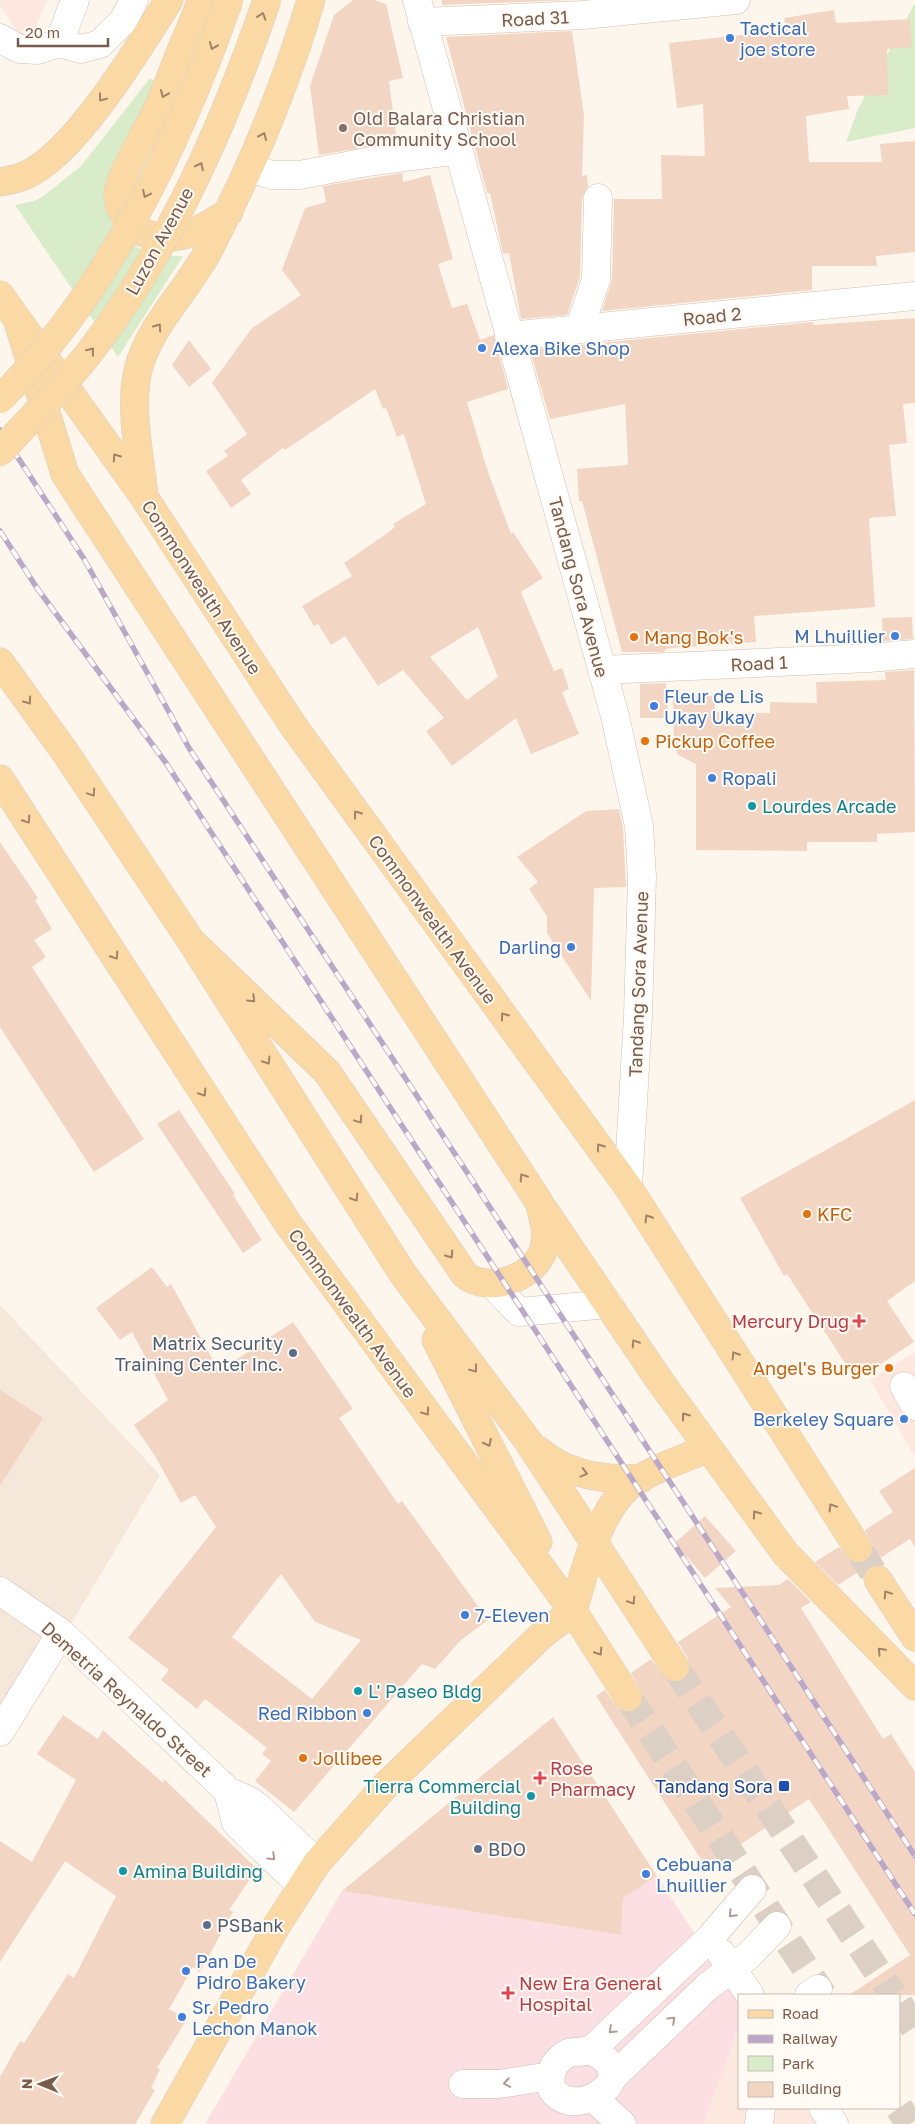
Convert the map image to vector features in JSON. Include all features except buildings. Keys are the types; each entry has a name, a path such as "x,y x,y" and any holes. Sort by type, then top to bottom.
{"main road":[{"path":"0,182 27,175 40,166 68,140 128,64 169,0"},
{"path":"201,0 157,110 123,178 118,192 119,203 127,219 143,233 170,238 189,235 229,212"},
{"name":"Luzon Avenue","path":"0,399 65,326 112,258 188,105 229,0"},
{"name":"Luzon Avenue","path":"0,452 94,348 138,281 181,205 220,126 244,68 268,0"},
{"path":"144,497 136,410 138,371 148,341 196,272 229,212 282,88 311,0"},
{"name":"Commonwealth Avenue","path":"0,296 144,497 292,724 628,1187 858,1548"},
{"path":"17,319 65,474 539,1202 662,1384 785,1553 915,1686"},
{"name":"Commonwealth Avenue","path":"0,662 65,752 191,941 403,1274 528,1441 675,1667"},
{"name":"Commonwealth Avenue","path":"0,779 289,1225 572,1611 628,1697"},
{"path":"191,941 327,1072 459,1268 474,1281 492,1284 520,1275 540,1256 545,1244 546,1231 539,1202"},
{"name":"Commonwealth Avenue","path":"403,1274 572,1611"},
{"path":"528,1441 554,1462 573,1470 613,1479 642,1478"},
{"path":"165,2124 301,1885 317,1863 386,1785 542,1635 572,1611 600,1552 610,1508 626,1490 642,1478 708,1448"},
{"path":"878,1580 915,1637"}],"street":[{"path":"59,43 74,0"},
{"path":"0,38 19,49 38,50 59,43 81,49 100,44 123,21 134,0"},
{"name":"Road 31","path":"420,11 583,15 736,0"},
{"name":"Tandang Sora Avenue","path":"420,11 602,670 633,791 639,826 641,868 638,1016 628,1187"},
{"path":"249,168 272,175 300,175 367,162 458,150"},
{"path":"580,329 596,280 598,198"},
{"name":"Road 2","path":"510,336 915,296"},
{"name":"Road 1","path":"602,670 869,658 915,654"},
{"path":"492,1284 519,1312 609,1304"},
{"name":"Demetria Reynaldo Street","path":"0,1590 61,1633 228,1791 259,1808 317,1863"},
{"path":"0,1732 61,1633"},
{"name":"Demetria Reynaldo Street","path":"228,1791 236,1824 301,1885"},
{"path":"589,2050 710,1938 752,1889"},
{"path":"612,2078 605,2061 598,2054 589,2050 579,2050 564,2055 554,2066 551,2076 551,2087 563,2105 583,2111 600,2104 607,2097 612,2078 707,1987 766,1940 777,1926"},
{"path":"710,1938 749,1994"},
{"path":"464,2084 499,2084 551,2076"},
{"path":"600,2104 622,2124"},
{"path":"759,2124 761,2109"},
{"path":"824,2109 834,2124"}],"shaded area":[{"path":"0,0 47,0 28,47 0,5"},
{"path":"0,1305 160,1475 0,1742"},
{"name":"Berkeley Square","path":"915,1352 915,1457 870,1380"},
{"name":"New Era General Hospital","path":"657,1876 738,1999 738,2029 703,2124 205,2124 342,1891 621,1935 623,1898"},
{"path":"738,2029 738,2109 813,2109 823,2124 703,2124"}],"green space":[{"path":"915,3 915,128 846,142 858,109"},
{"path":"150,78 154,81 152,92 108,194 109,215 114,227 122,237 132,244 156,254 183,256 118,357 15,205 34,201 42,197 81,166"}],"tunnel":[{"path":"858,1548 878,1580"},
{"path":"675,1667 892,1994"},
{"path":"628,1697 822,1994"},
{"path":"900,2006 915,2029"},
{"path":"900,2109 910,2124"}],"railway":[{"path":"0,430 84,559 189,748 915,1856"},
{"path":"0,531 37,588 166,763 915,1914"}],"place":[{"name":"Tactical joe store","path":"730,38"},
{"name":"Old Balara Christian Community School","path":"343,128"},
{"name":"Alexa Bike Shop","path":"482,348"},
{"name":"M Lhuillier","path":"895,636"},
{"name":"Mang Bok's","path":"634,637"},
{"name":"Fleur de Lis Ukay Ukay","path":"654,706"},
{"name":"Pickup Coffee","path":"645,741"},
{"name":"Ropali","path":"712,778"},
{"name":"Lourdes Arcade","path":"752,806"},
{"name":"Darling","path":"571,947"},
{"name":"KFC","path":"807,1214"},
{"name":"Mercury Drug","path":"859,1321"},
{"name":"Matrix Security Training Center Inc.","path":"293,1353"},
{"name":"Angel's Burger","path":"889,1368"},
{"name":"Berkeley Square","path":"904,1419"},
{"name":"7-Eleven","path":"465,1615"},
{"name":"L' Paseo Bldg","path":"358,1691"},
{"name":"Red Ribbon","path":"367,1713"},
{"name":"Jollibee","path":"303,1758"},
{"name":"Rose Pharmacy","path":"540,1778"},
{"name":"Tandang Sora","path":"784,1786"},
{"name":"Tierra Commercial Building","path":"531,1796"},
{"name":"BDO","path":"478,1849"},
{"name":"Amina Building","path":"123,1871"},
{"name":"Cebuana Lhuillier","path":"646,1874"},
{"name":"PSBank","path":"207,1925"},
{"name":"Pan De Pidro Bakery","path":"186,1971"},
{"name":"New Era General Hospital","path":"508,1993"},
{"name":"Sr. Pedro Lechon Manok","path":"182,2017"}]}
